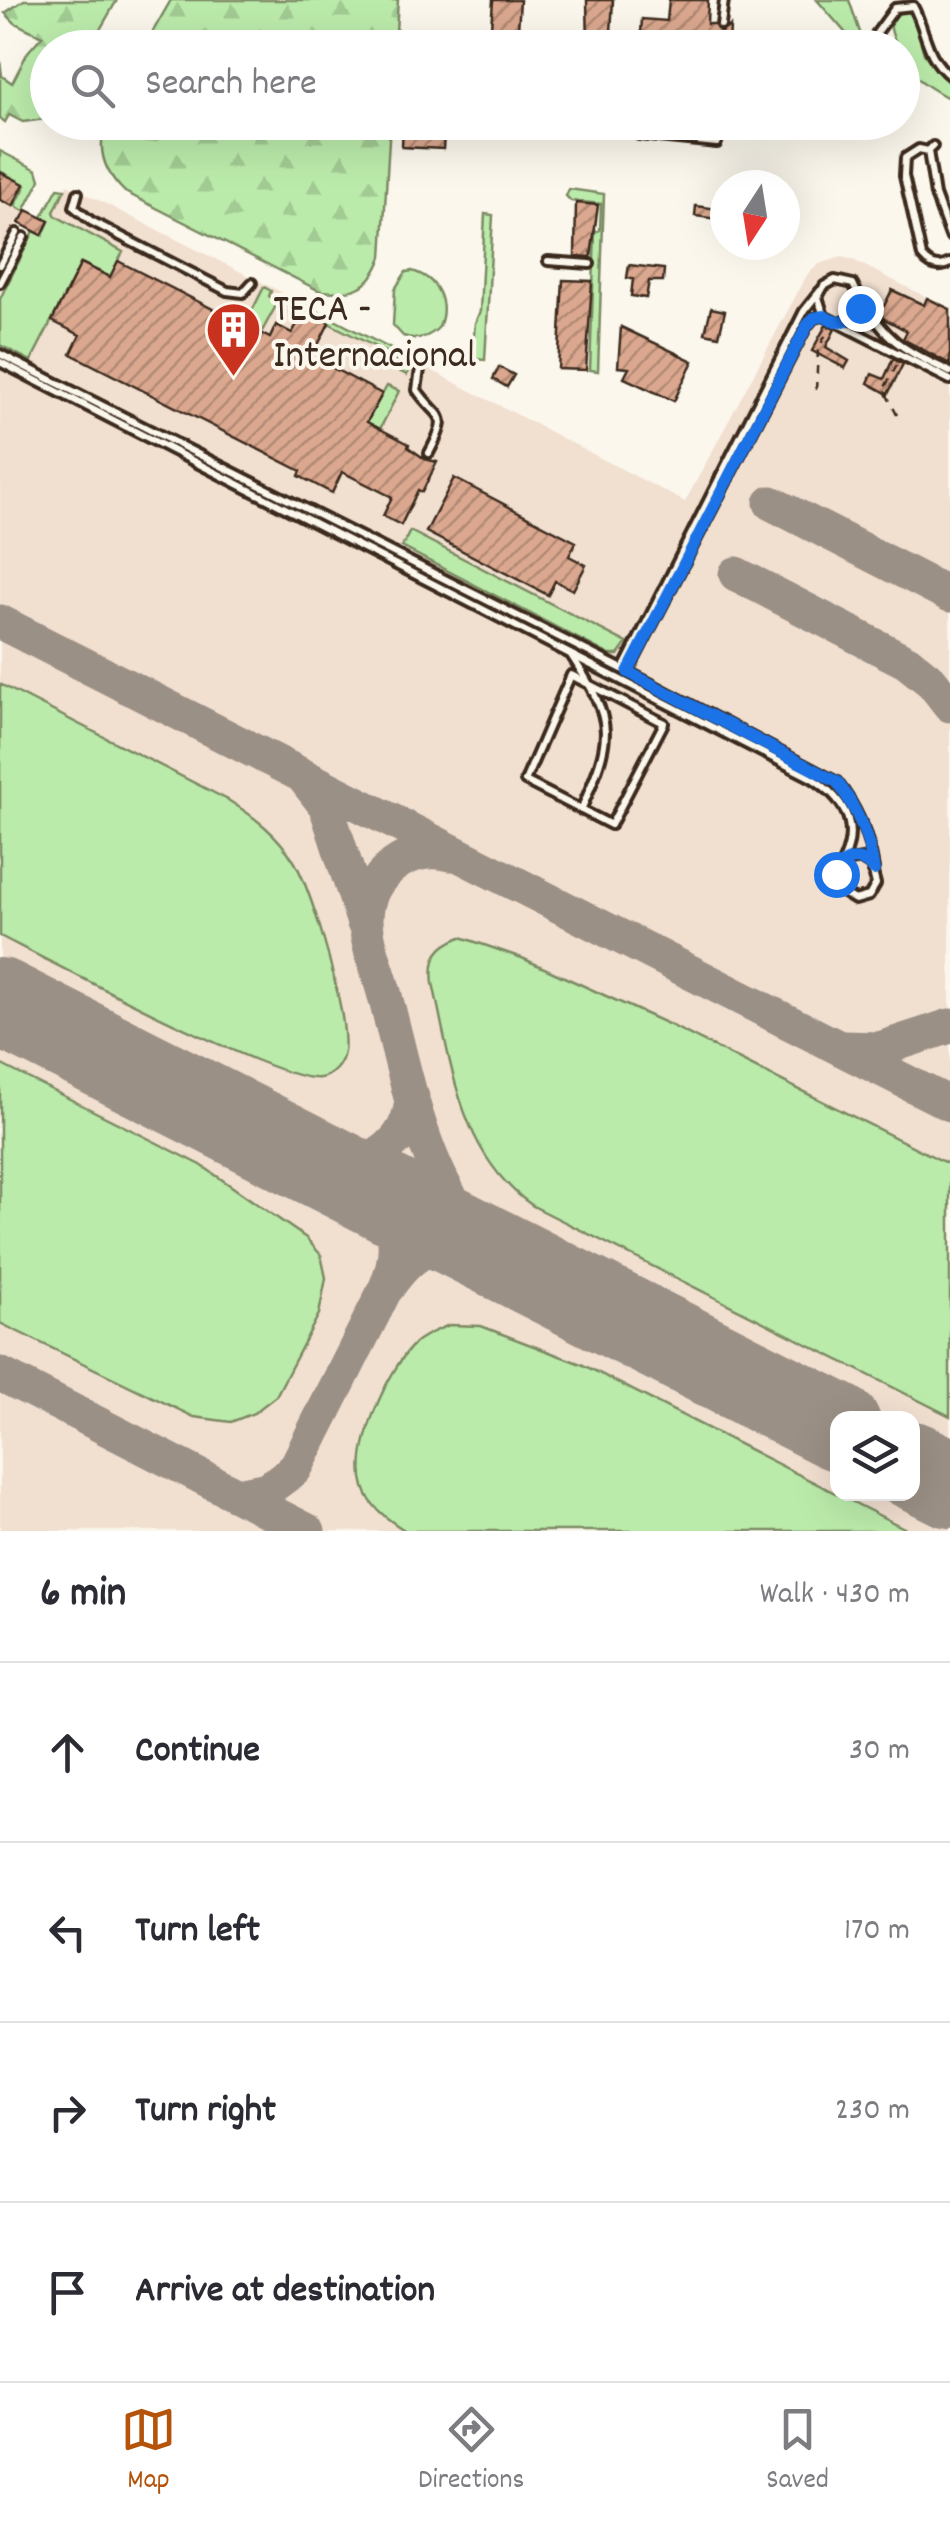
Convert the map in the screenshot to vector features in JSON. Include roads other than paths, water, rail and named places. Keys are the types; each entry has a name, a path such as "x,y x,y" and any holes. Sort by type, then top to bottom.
{"lane":[{"path":"721,25 724,0"},
{"path":"879,30 895,8 912,3 929,53 950,76"},
{"path":"950,236 934,192 931,148 918,149 903,162 922,256 932,264 943,266 950,262"},
{"path":"78,193 74,207 91,222 227,291 243,293 252,283"},
{"path":"0,266 20,235 0,283"},
{"path":"548,261 590,264"},
{"path":"625,671 804,311 829,282 841,279 853,284 881,331 898,346 950,372"},
{"path":"820,291 818,304 824,316"},
{"path":"842,322 857,313 860,294"},
{"path":"625,671 814,318 824,316 842,322 950,380"},
{"path":"0,354 837,782 862,825 874,870 874,890 855,900 842,894 835,882 848,843 848,819 834,792 0,362"},
{"path":"420,369 417,390 440,414 441,422 429,453"},
{"path":"568,652 606,718 604,757 582,810"},
{"path":"571,675 591,686 664,723 611,825 525,780 571,675"},
{"path":"844,862 860,859 874,870"}],"place":[{"name":"TECA - Internacional","path":"234,378"}]}
